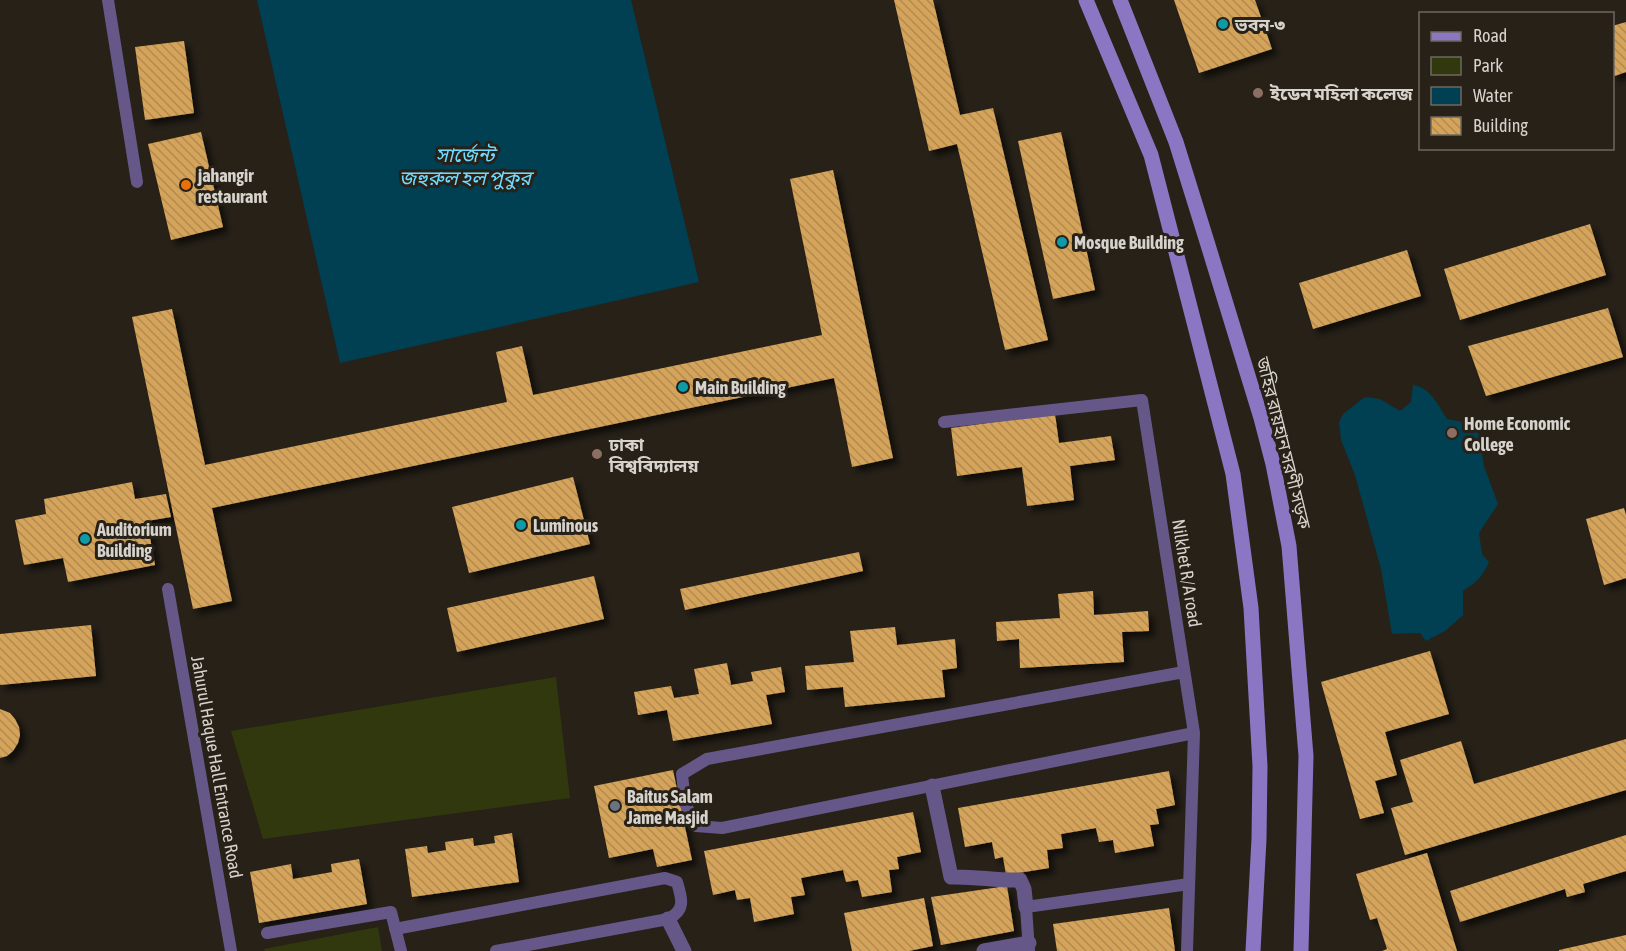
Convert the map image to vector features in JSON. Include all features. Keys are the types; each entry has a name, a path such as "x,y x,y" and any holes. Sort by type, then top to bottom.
{"main road":[{"path":"1086,0 1151,156 1233,474 1251,608 1260,766 1253,951"},
{"name":"জহির রায়হান সরণী সড়ক","path":"1120,0 1176,142 1261,418 1273,464 1289,546 1306,756 1301,951"}],"street":[{"path":"932,786 951,877 1020,880 1024,889 1026,907"},
{"path":"668,919 684,951"},
{"path":"984,951 1029,947"}],"lane":[{"path":"108,0 137,182"},
{"name":"Nilkhet R/A road","path":"944,422 1142,400 1194,733 1187,951"},
{"name":"Jahurul Haque Hall Entrance Road","path":"168,589 231,951"},
{"path":"1184,672 707,759 682,774 685,803 696,826 722,828 1194,733"},
{"path":"395,929 665,878 677,882 681,906 676,915 668,919 496,951"},
{"path":"1029,947 1026,907 1190,884"},
{"path":"267,933 391,912 401,951"}],"green space":[{"path":"556,677 570,798 263,839 231,731"},
{"path":"378,927 382,951 265,951 264,949"}],"water":[{"name":"সার্জেন্ট জহুরুল হল পুকুর","path":"257,0 631,0 699,282 340,363"},
{"path":"1413,385 1429,393 1447,419 1462,422 1478,431 1484,466 1498,504 1479,533 1482,554 1489,562 1479,579 1463,591 1463,615 1445,631 1426,641 1420,633 1392,634 1381,569 1355,475 1341,440 1339,422 1343,414 1365,397 1380,399 1400,411 1411,402"}],"building":[{"path":"894,0 933,0 960,115 993,108 1048,340 1005,350 957,144 929,151"},
{"name":"ভবন-৩","path":"1174,0 1255,0 1272,49 1199,73"},
{"path":"1626,22 1626,72 1614,76 1614,25"},
{"path":"184,41 194,113 145,120 135,47"},
{"name":"jahangir restaurant","path":"201,132 223,227 171,240 148,144"},
{"name":"Mosque Building","path":"1061,132 1095,290 1053,299 1018,141"},
{"name":"Main Building","path":"833,170 893,458 852,467 834,378 212,508 232,601 193,609 132,317 172,309 205,465 507,402 496,352 522,346 533,395 822,335 790,179"},
{"path":"1590,224 1606,275 1460,320 1444,269"},
{"path":"1407,250 1421,296 1313,329 1299,283"},
{"path":"1608,308 1623,357 1486,396 1468,346"},
{"path":"1055,414 1059,443 1111,436 1115,460 1070,466 1074,500 1027,506 1022,467 957,476 951,428"},
{"name":"Luminous","path":"573,477 590,544 469,573 452,507"},
{"name":"Auditorium Building","path":"132,482 135,499 166,494 171,517 147,521 155,565 68,582 63,558 24,565 15,520 46,514 44,499"},
{"path":"1624,508 1626,578 1604,585 1586,519"},
{"path":"859,552 863,571 685,610 680,589"},
{"path":"594,576 604,619 457,652 447,608"},
{"path":"1093,591 1094,615 1148,611 1149,631 1122,632 1124,662 1020,668 1019,639 997,641 996,622 1060,618 1058,594"},
{"path":"91,625 96,676 0,685 0,634"},
{"path":"895,627 897,645 955,639 957,668 942,670 945,697 845,707 843,687 807,690 805,666 854,662 850,631"},
{"path":"1430,651 1449,714 1385,732 1397,775 1375,781 1384,813 1360,819 1321,682"},
{"path":"727,663 731,685 753,681 751,672 781,667 785,692 766,695 772,724 673,741 667,710 638,715 634,692 671,686 674,698 699,694 694,669"},
{"path":"0,709 10,713 15,719 20,735 13,751 0,758"},
{"path":"1626,739 1626,790 1405,855 1391,808 1413,802 1400,760 1461,741 1474,784"},
{"path":"673,770 692,860 657,867 653,849 609,858 594,786"},
{"path":"1169,771 1175,805 1156,809 1159,824 1150,825 1154,846 1115,853 1113,840 1099,842 1096,828 1061,834 1063,848 1047,850 1049,868 1006,875 1003,857 995,859 992,842 965,847 958,808"},
{"path":"913,812 921,852 897,857 899,869 889,870 892,892 862,897 858,880 846,882 843,870 801,878 805,895 791,897 794,914 754,922 750,898 737,900 735,890 713,895 704,851"},
{"path":"512,833 519,882 412,897 405,849 427,846 428,853 446,850 445,842 473,838 474,846 495,843 494,836"},
{"path":"1626,835 1626,871 1583,884 1585,892 1567,897 1565,889 1460,922 1450,891"},
{"path":"1427,853 1457,951 1382,951 1387,949 1377,918 1370,920 1356,874"},
{"path":"359,859 367,904 259,923 250,872 291,864 293,879 332,872 331,864"},
{"path":"1007,886 1014,931 941,945 931,897"},
{"path":"924,898 933,946 909,951 852,951 844,913"},
{"path":"1169,908 1175,951 1057,951 1053,924"},
{"path":"1626,935 1626,951 1559,951 1559,950"}],"place":[{"name":"ভবন-৩","path":"1223,24"},
{"name":"ইডেন মহিলা কলেজ","path":"1258,93"},
{"name":"jahangir restaurant","path":"186,185"},
{"name":"Mosque Building","path":"1062,242"},
{"name":"Main Building","path":"683,387"},
{"name":"Home Economic College","path":"1452,433"},
{"name":"ঢাকা বিশ্ববিদ্যালয়","path":"597,454"},
{"name":"Luminous","path":"521,525"},
{"name":"Auditorium Building","path":"85,539"},
{"name":"Baitus Salam Jame Masjid","path":"615,806"}]}
